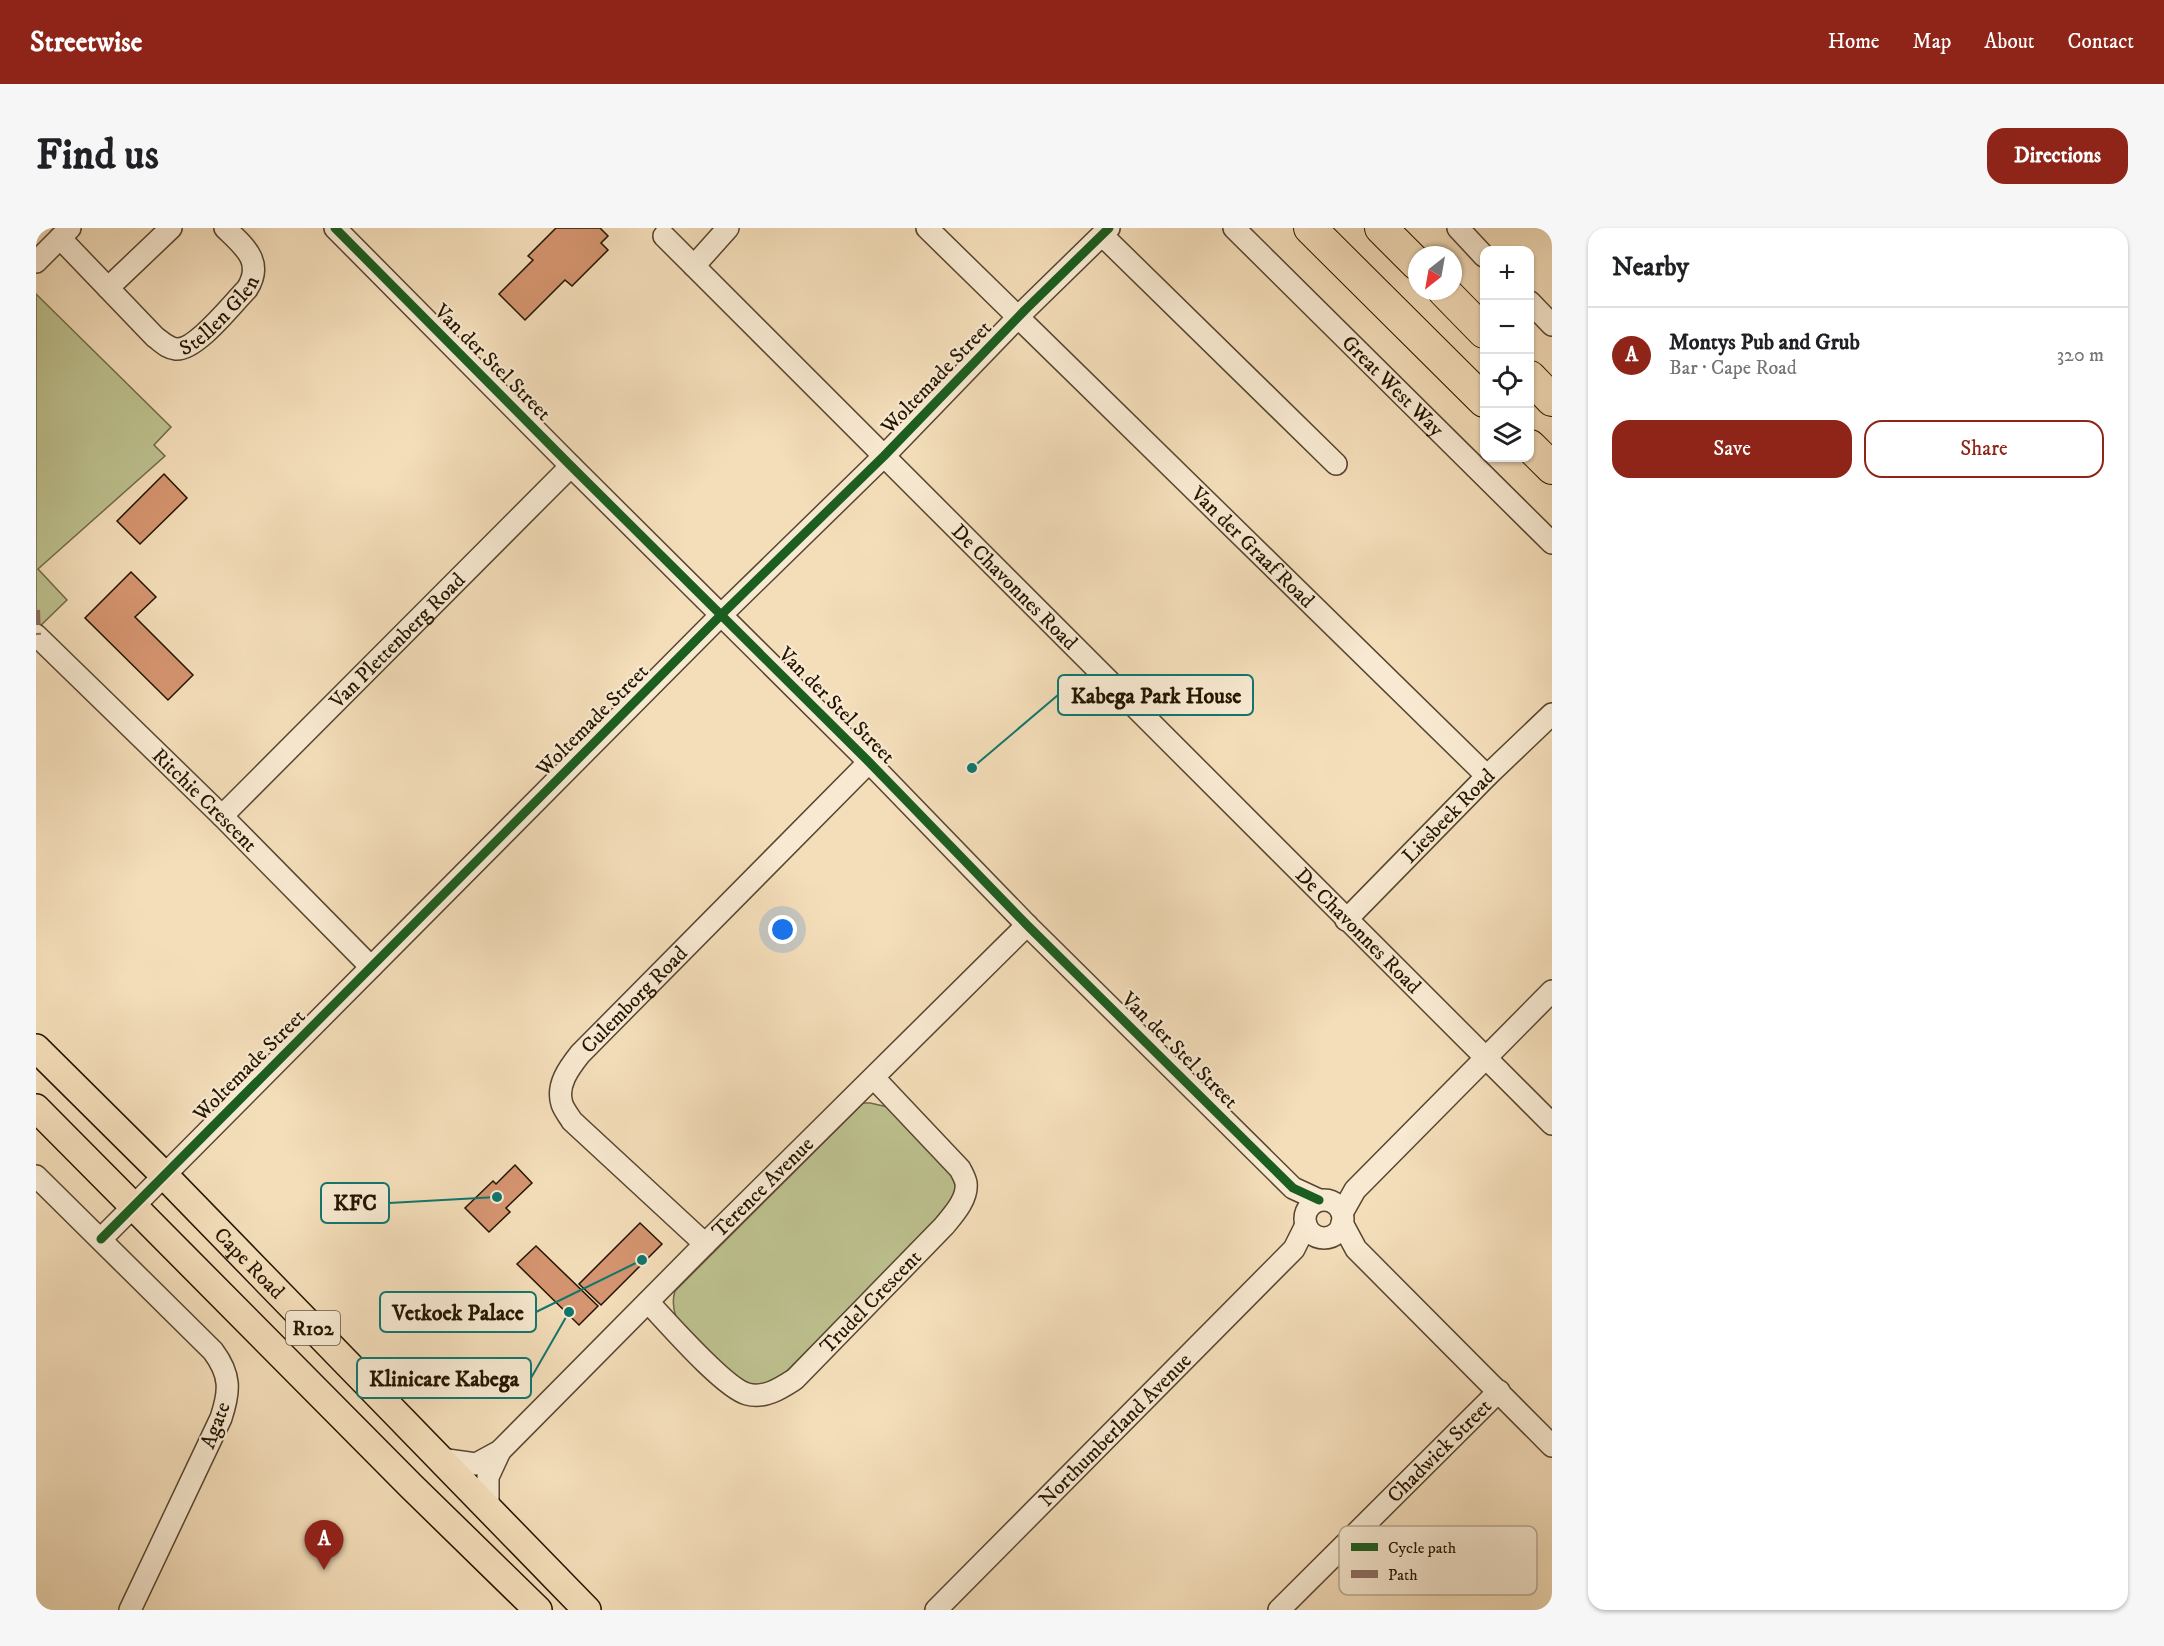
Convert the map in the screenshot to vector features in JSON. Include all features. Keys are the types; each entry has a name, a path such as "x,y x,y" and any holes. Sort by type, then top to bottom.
{"highway":[{"path":"1310,228 1480,396"},
{"path":"1381,228 1408,255"},
{"path":"1453,300 1480,327"},
{"path":"1534,381 1552,400"},
{"path":"1534,450 1552,468"}],"main road":[{"name":"Cape Road","path":"36,1048 165,1176 587,1610"},
{"name":"Cape Road","path":"36,1108 535,1608"}],"street":[{"path":"108,288 171,228"},
{"name":"Stellen Glen","path":"65,233 108,288 155,337 168,347 177,349 187,348 198,339 247,289 255,273 255,267 249,254 225,228"},
{"name":"Van der Stel Street","path":"335,228 869,762 1027,925 1552,1446"},
{"path":"694,266 728,228"},
{"name":"Van der Graaf Road","path":"927,228 1486,776"},
{"name":"Great West Way","path":"1234,228 1552,543"},
{"path":"1458,228 1480,251"},
{"path":"1106,231 1336,464"},
{"name":"Woltemade Street","path":"101,1239 1106,231"},
{"path":"36,262 65,233"},
{"name":"De Chavonnes Road","path":"664,236 1485,1059 1520,1092 1552,1101"},
{"path":"1534,306 1552,325"},
{"name":"Van Plettenberg Road","path":"222,816 571,466"},
{"name":"Ritchie Crescent","path":"36,635 222,816 371,967"},
{"name":"Liesbeek Road","path":"1346,920 1486,776 1552,714"},
{"name":"Culemborg Road","path":"705,1244 572,1121 562,1104 561,1089 566,1071 579,1054 869,762"},
{"name":"Terence Avenue","path":"440,1459 476,1464 500,1451 1027,925"},
{"path":"1324,1219 1552,991"},
{"name":"Trudel Crescent","path":"648,1302 722,1378 747,1394 775,1392 795,1379 944,1226 957,1209 965,1192 966,1183 960,1169 874,1078"},
{"path":"1520,1092 1552,1124"},
{"name":"Agate","path":"36,1176 213,1351 222,1363 228,1380 226,1403 221,1418 130,1610"},
{"name":"Northumberland Avenue","path":"936,1610 1324,1219"},
{"name":"Chadwick Street","path":"1363,1526 1499,1391"},
{"name":"Terence Avenue","path":"488,1506 488,1478 500,1451"},
{"name":"Chadwick Street","path":"1279,1610 1339,1550"}],"green space":[{"path":"36,294 171,427 154,445 165,456 38,569 67,600 39,627 36,625"},
{"path":"863,1103 888,1107 954,1173 958,1190 951,1205 779,1379 763,1388 742,1384 676,1317 673,1304 675,1291"}],"building":[{"path":"556,228 600,228 608,236 601,243 608,250 572,286 565,280 525,320 499,294 533,260 528,256"},
{"path":"164,474 187,498 140,544 117,521"},
{"path":"131,572 156,597 135,617 193,675 168,700 85,618"},
{"path":"515,1165 532,1183 506,1208 510,1212 489,1232 465,1208 493,1181 496,1184"},
{"path":"640,1223 662,1244 601,1305 579,1284"},
{"path":"536,1246 598,1306 579,1325 517,1264"}],"marked path":[{"path":"36,610 37,635"}],"cycle path":[{"path":"335,228 869,762 1027,925 1293,1188 1319,1200"},
{"path":"101,1239 1109,228"}],"place":[{"name":"Kabega Park House","path":"972,768"},
{"name":"KFC","path":"497,1197"},
{"name":"Vetkoek Palace","path":"642,1260"},
{"name":"Klinicare Kabega","path":"569,1312"},
{"name":"Montys Pub and Grub","path":"324,1570"}]}
